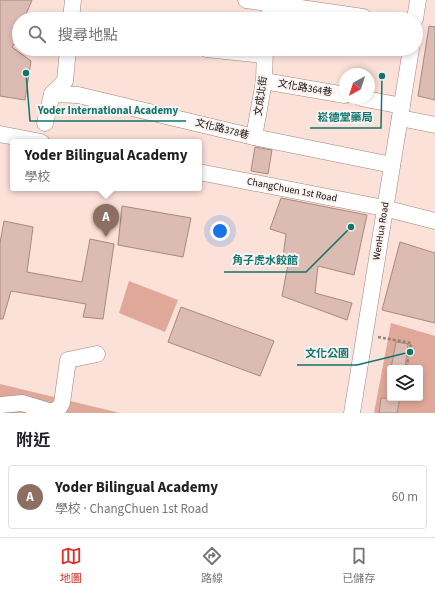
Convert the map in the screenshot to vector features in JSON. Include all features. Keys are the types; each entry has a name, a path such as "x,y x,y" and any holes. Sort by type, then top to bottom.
{"street":[{"path":"72,12 74,0"},
{"path":"246,0 271,8 312,12"},
{"path":"416,12 418,0"},
{"path":"45,124 52,94 65,81 67,56"},
{"name":"文成北街","path":"254,137 264,81 264,56"},
{"name":"WenHua Road","path":"352,413 384,208 410,56"},
{"name":"文化路364巷","path":"264,81 339,94"},
{"name":"文化路378巷","path":"52,94 78,95 254,137 392,165"},
{"path":"375,103 435,125"},
{"path":"0,134 26,139"},
{"name":"ChangChuen 1st Road","path":"202,173 384,208 435,221"},
{"path":"0,405 22,403 52,412 59,408 62,403 68,360 97,354"}],"path":[{"path":"374,336 411,342 407,365"}],"shaded area":[{"path":"129,281 178,300 165,332 119,313"},
{"path":"391,323 435,336 435,413 374,413"},
{"path":"0,384 120,413 0,413"}],"building":[{"path":"0,0 32,0 27,12 12,12 12,56 24,56 31,61 25,100 0,96"},
{"path":"429,26 435,27 435,100 418,96"},
{"path":"255,147 272,150 268,174 251,171"},
{"path":"281,198 367,215 354,275 318,266 315,293 352,303 347,320 282,296 289,259 283,257 286,234 270,229"},
{"path":"122,206 191,218 183,257 118,245"},
{"path":"4,221 33,227 27,272 82,282 90,239 114,244 103,319 83,317 86,304 11,291 3,319 0,319 0,243"},
{"path":"400,242 435,253 435,323 382,310"},
{"path":"181,307 274,341 260,376 168,342"},
{"path":"396,342 408,344 405,365 392,365"},
{"path":"381,398 387,398 387,401 399,401 397,413 379,413"}],"place":[{"name":"Yoder International Academy","path":"26,73"},
{"name":"崧德堂藥局","path":"382,76"},
{"name":"角子虎水餃館","path":"351,227"},
{"name":"Yoder Bilingual Academy","path":"106,237"},
{"name":"文化公園","path":"410,352"}]}
